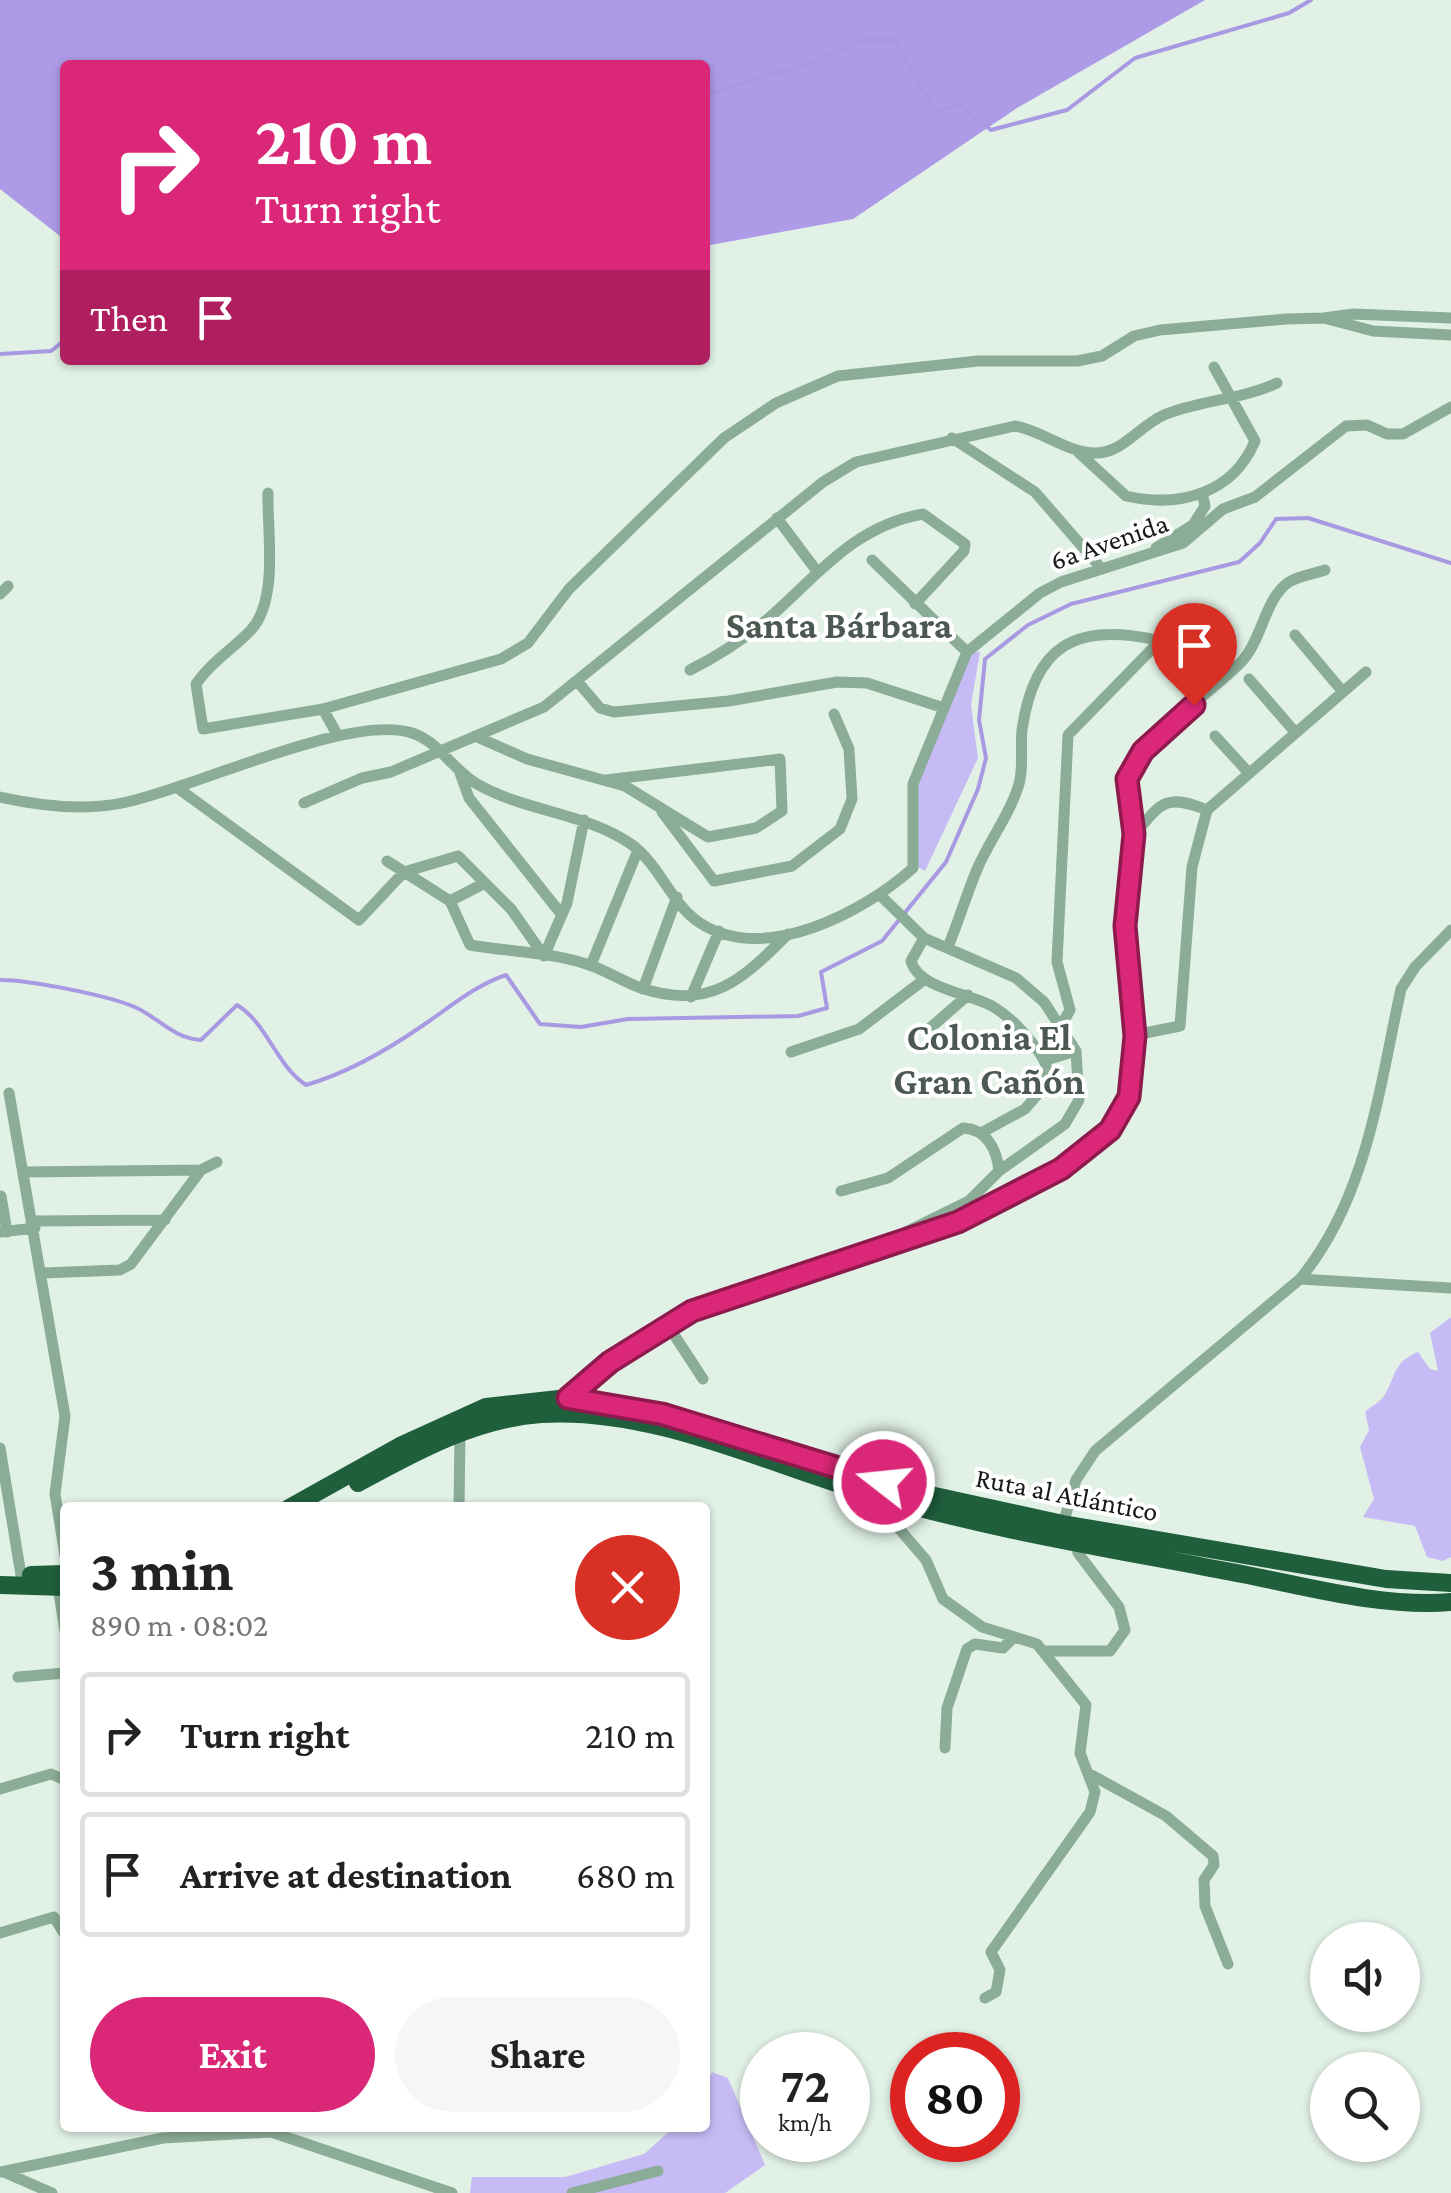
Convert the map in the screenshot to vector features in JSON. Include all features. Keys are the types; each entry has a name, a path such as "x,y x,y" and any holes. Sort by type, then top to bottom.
{"highway":[{"name":"Ruta al Atlántico","path":"299,1502 400,1446 486,1407 568,1398 662,1414 921,1493 1062,1524 1386,1579 1451,1583"},
{"name":"Ruta al Atlántico","path":"326,1502 460,1432 503,1419 601,1416 696,1439 870,1494 1076,1544 1377,1599 1451,1602"},
{"path":"0,1574 60,1581"},
{"path":"0,1585 60,1582"}],"street":[{"path":"268,493 262,610 252,628 207,668 196,684 203,729 323,709 458,674 528,643 569,588 724,438 805,388 862,370 892,367 978,361 1077,361 1102,356 1134,336 1186,327 1363,314 1451,318"},
{"path":"1324,318 1373,331 1451,335"},
{"path":"304,802 544,707 778,518 856,462 1014,426 1031,429 1078,452 1126,496 1203,497 1232,476 1255,441 1214,367"},
{"path":"1078,452 1102,453 1161,416 1231,396 1255,394 1277,383"},
{"name":"6a Avenida","path":"885,900 916,862 913,784 967,652 1040,593 1100,567 1183,543 1223,510 1254,497 1346,426 1403,434 1451,407"},
{"path":"952,438 1035,492 1100,567"},
{"path":"1144,555 1193,525 1205,506 1203,497"},
{"path":"690,670 744,638 816,570 858,538 922,514 965,544 964,552 915,604"},
{"path":"778,518 816,570"},
{"path":"872,560 967,652"},
{"path":"568,1398 586,1380 667,1324 733,1295 958,1222 1061,1169 1110,1130 1129,1097 1135,1036 1125,926 1134,834 1127,779 1143,751 1244,658 1276,598 1289,582 1325,570"},
{"path":"1062,1024 1070,1010 1058,962 1068,735 1156,640 1190,610"},
{"path":"948,946 979,866 1007,817 1020,780 1027,696 1043,668 1072,639 1085,634 1127,634 1156,640"},
{"path":"1294,635 1343,692"},
{"path":"1135,1036 1180,1026 1192,868 1207,810 1366,672"},
{"path":"1249,680 1295,732"},
{"path":"577,681 600,708 614,712 729,701 837,682 867,683 944,708"},
{"path":"323,709 338,736"},
{"path":"656,805 714,881 803,861 840,829 852,805 849,749 834,714"},
{"path":"0,798 49,807 122,804 338,736 407,731 440,751 473,782 512,801 584,820 638,850 701,924 719,931 763,939 885,900 919,934 1016,978 1062,1024 1076,1051 1079,1100 1064,1124 998,1171 969,1202 867,1251"},
{"path":"475,736 527,760 606,780 708,837 756,828 780,815 780,759 606,780"},
{"path":"1215,736 1248,772"},
{"path":"459,768 468,798 562,915"},
{"path":"179,789 359,920 404,872 458,856 510,909 544,956"},
{"path":"1134,834 1160,805 1170,800 1207,810"},
{"path":"544,956 562,915 584,820"},
{"path":"591,965 638,850"},
{"path":"387,861 450,901 470,946 591,965 642,989 692,997 743,978 788,934"},
{"path":"450,901 485,884"},
{"path":"642,989 677,898"},
{"path":"1062,1524 1076,1480 1095,1451 1300,1279 1324,1250 1363,1166 1406,978 1451,930"},
{"path":"692,997 719,931"},
{"path":"919,934 911,966 924,979 968,995 1015,1021 1046,1060 1045,1086 1025,1108 981,1133"},
{"path":"790,1052 859,1029 924,979"},
{"path":"929,1029 968,995"},
{"path":"1046,1060 1076,1051"},
{"path":"8,1093 66,1416 54,1494 60,1527"},
{"path":"840,1190 888,1178 963,1128 981,1133 993,1147 998,1171"},
{"path":"24,1172 201,1170 217,1162"},
{"path":"43,1273 120,1270 131,1264 201,1170"},
{"path":"1,1196 3,1232 34,1225 165,1220"},
{"path":"1300,1279 1450,1288"},
{"path":"667,1324 703,1378"},
{"path":"459,1502 460,1432"},
{"path":"0,1448 3,1486 21,1574"},
{"path":"870,1494 926,1560 943,1599 982,1627 1028,1639 1045,1652 1053,1670 1086,1705 1080,1753 1095,1792 1090,1812 991,1952 1001,1980 996,1992 985,1998"},
{"path":"1045,1652 1110,1651 1125,1630 1120,1607 1076,1544"},
{"path":"945,1748 948,1708 967,1649 975,1644 1002,1648 1014,1637"},
{"path":"18,1677 60,1673"},
{"path":"1088,1773 1166,1816 1212,1856 1214,1865 1204,1880 1204,1906 1228,1964"},
{"path":"0,1789 51,1774 60,1778"},
{"path":"0,1934 54,1917 60,1926"},
{"path":"2,2172 162,2138 270,2132 452,2193"},
{"path":"2,2172 52,2193"},
{"path":"572,2193 658,2172"}],"shaded area":[{"path":"0,0 1205,0 1017,108 853,219 710,245 710,60 60,60 60,236 0,189"},
{"path":"973,651 980,652 971,705 978,758 925,871 918,867 915,784"},
{"path":"1451,1317 1451,1557 1443,1561 1427,1557 1415,1526 1363,1517 1374,1499 1360,1447 1369,1430 1365,1412 1384,1396 1404,1361 1418,1352 1430,1369 1438,1371 1430,1333"},
{"path":"712,2072 728,2078 740,2106 740,2162 765,2165 725,2193 470,2193 472,2177 565,2177 644,2154 669,2132 710,2132"}],"waterway":[{"path":"710,93 807,64 864,40 894,40 935,111 959,105 991,130 1067,110 1135,58 1289,13 1311,0"},
{"path":"0,354 51,351 60,344"},
{"path":"0,980 111,999 139,1009 184,1036 201,1040 237,1005 248,1013 286,1066 306,1085 368,1059 474,990 506,975 540,1024 581,1027 628,1019 798,1016 827,1008 821,972 882,941 946,862 978,789 986,758 979,720 985,659 1028,625 1071,604 1239,562 1260,543 1276,519 1308,518 1451,563"}],"district":[{"name":"Santa Bárbara","path":"839,625"},
{"name":"Colonia El Gran Cañón","path":"989,1059"}],"route":[{"path":"884,1482 662,1414 568,1398 610,1362 692,1311 958,1222 1061,1169 1110,1130 1129,1097 1135,1036 1125,926 1134,834 1127,779 1143,751 1194,705"}]}
